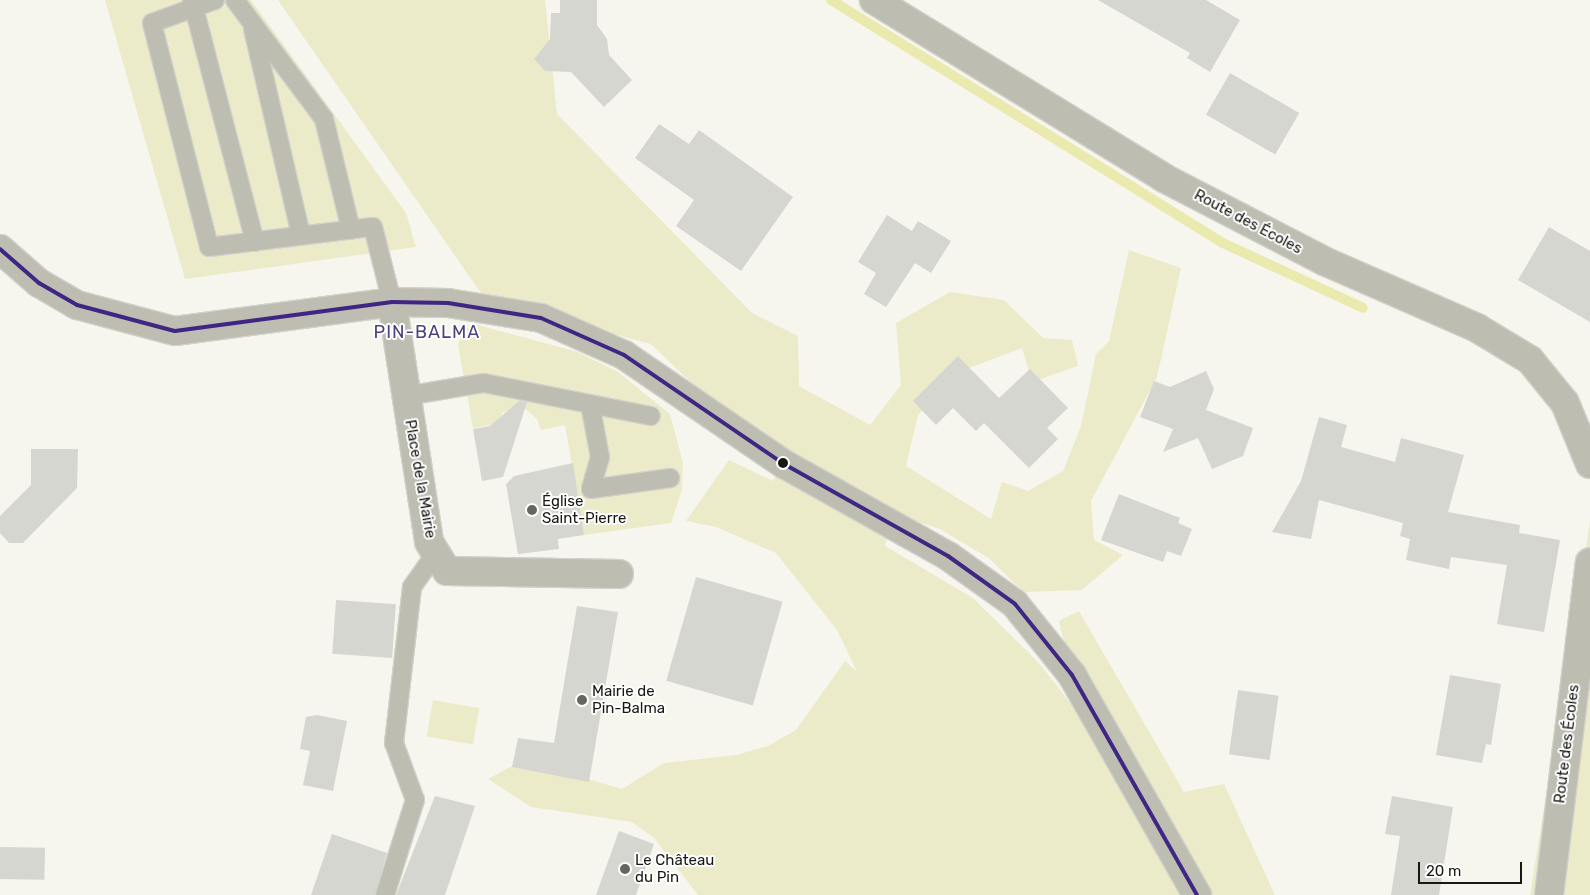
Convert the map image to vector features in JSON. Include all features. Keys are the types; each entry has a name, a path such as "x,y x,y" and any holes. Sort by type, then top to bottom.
{"street":[{"name":"Route des Écoles","path":"874,0 1164,178 1324,261 1484,333 1530,360 1578,404 1590,464"},
{"path":"0,249 39,283 78,305 175,331 392,302 493,307 541,318 592,338 784,464 982,578 1015,604 1072,675 1197,895"},
{"name":"Place de la Mairie","path":"392,302 429,542 447,571 619,574"},
{"name":"Route des Écoles","path":"1548,895 1590,563"}],"lane":[{"path":"215,0 193,4 152,23 210,247 373,227 392,302"},
{"path":"235,0 324,119 351,230"},
{"path":"193,4 255,242"},
{"path":"252,23 301,236"},
{"path":"406,396 484,383 651,416"},
{"path":"590,404 600,457 591,490 670,478"},
{"path":"385,895 416,800 394,743 412,587 436,553"}],"green space":[{"path":"105,0 251,0 406,213 416,247 185,279"},
{"path":"278,0 545,0 557,114 752,313 798,336 799,386 870,425 901,385 896,323 950,292 1004,300 1043,338 1072,340 1078,366 1032,382 1022,348 961,371 918,415 906,466 991,519 1002,482 1028,491 1063,471 1081,426 1096,354 1109,341 1129,250 1181,268 1157,377 1091,501 1094,540 1123,555 1082,590 1023,592 990,559 940,529 892,514 885,546 973,598 1039,663 1082,718 1059,621 1079,611 1184,792 1224,784 1275,895 698,895 654,838 632,822 531,807 488,779 523,760 622,789 664,763 736,755 768,746 796,730 845,661 857,672 837,630 776,553 716,527 686,521 729,460 773,481 787,452 705,396 651,344 485,299"},
{"path":"478,325 578,352 618,372 670,414 683,463 682,489 671,523 584,535 565,425 541,430 537,419 523,407 503,412 496,424 473,428 458,345 464,329"},
{"path":"1590,521 1590,895 1530,895"},
{"path":"433,700 479,708 473,745 427,736"}],"building":[{"path":"560,0 597,0 597,25 607,39 609,55 632,80 604,107 571,72 545,71 534,59 550,39 551,13 560,13"},
{"path":"1098,0 1206,0 1240,20 1210,72 1187,58 1190,53"},
{"path":"1230,73 1299,113 1275,155 1206,115"},
{"path":"659,124 689,144 699,130 793,197 741,271 676,226 694,200 635,158"},
{"path":"887,215 912,231 918,221 951,241 931,273 915,263 886,307 864,294 876,273 858,262"},
{"path":"1549,227 1590,251 1590,322 1518,280"},
{"path":"958,356 999,398 1030,369 1068,408 1047,428 1058,439 1029,468 984,423 976,431 953,408 936,425 913,401"},
{"path":"1206,371 1214,389 1206,410 1253,428 1243,456 1212,469 1198,438 1163,452 1173,429 1140,417 1154,381 1170,387"},
{"path":"519,401 527,402 503,477 482,481 473,429 490,426"},
{"path":"1319,417 1347,425 1341,447 1395,462 1401,438 1464,455 1448,512 1520,525 1519,533 1560,540 1544,632 1497,624 1507,565 1451,557 1449,569 1406,560 1410,539 1400,536 1403,523 1319,500 1311,539 1272,532 1301,481"},
{"path":"31,449 78,449 77,488 23,543 9,543 0,533 0,516 31,485"},
{"path":"573,463 584,535 558,539 559,549 518,554 506,484 514,476"},
{"path":"1119,494 1180,518 1178,523 1192,529 1181,556 1167,551 1163,562 1101,540"},
{"path":"696,577 783,602 753,706 666,681"},
{"path":"336,600 396,604 392,658 332,654"},
{"name":"Mairie de Pin-Balma","path":"577,606 618,612 589,782 512,767 518,738 554,743"},
{"path":"1450,675 1501,684 1491,745 1486,744 1482,763 1436,755"},
{"path":"1238,690 1279,696 1270,760 1229,754"},
{"path":"317,715 347,721 333,791 303,785 310,751 300,749 306,717"},
{"path":"435,796 475,806 445,895 396,895"},
{"path":"1392,796 1453,807 1439,895 1391,895 1400,836 1385,834"},
{"name":"Le Château du Pin","path":"619,831 654,844 636,895 596,895"},
{"path":"332,834 387,853 375,895 311,895"},
{"path":"0,847 45,848 44,880 0,879"}],"waterway":[{"path":"831,0 1223,243 1363,308"}],"transit line":[{"path":"0,249 39,283 77,305 175,331 392,302 448,303 541,318 624,355 784,464 948,556 1015,604 1072,675 1197,895"}],"place":[{"name":"Église Saint-Pierre","path":"532,510"},
{"name":"Mairie de Pin-Balma","path":"582,700"},
{"name":"Le Château du Pin","path":"625,869"}],"district":[{"name":"PIN-BALMA","path":"427,332"}]}
